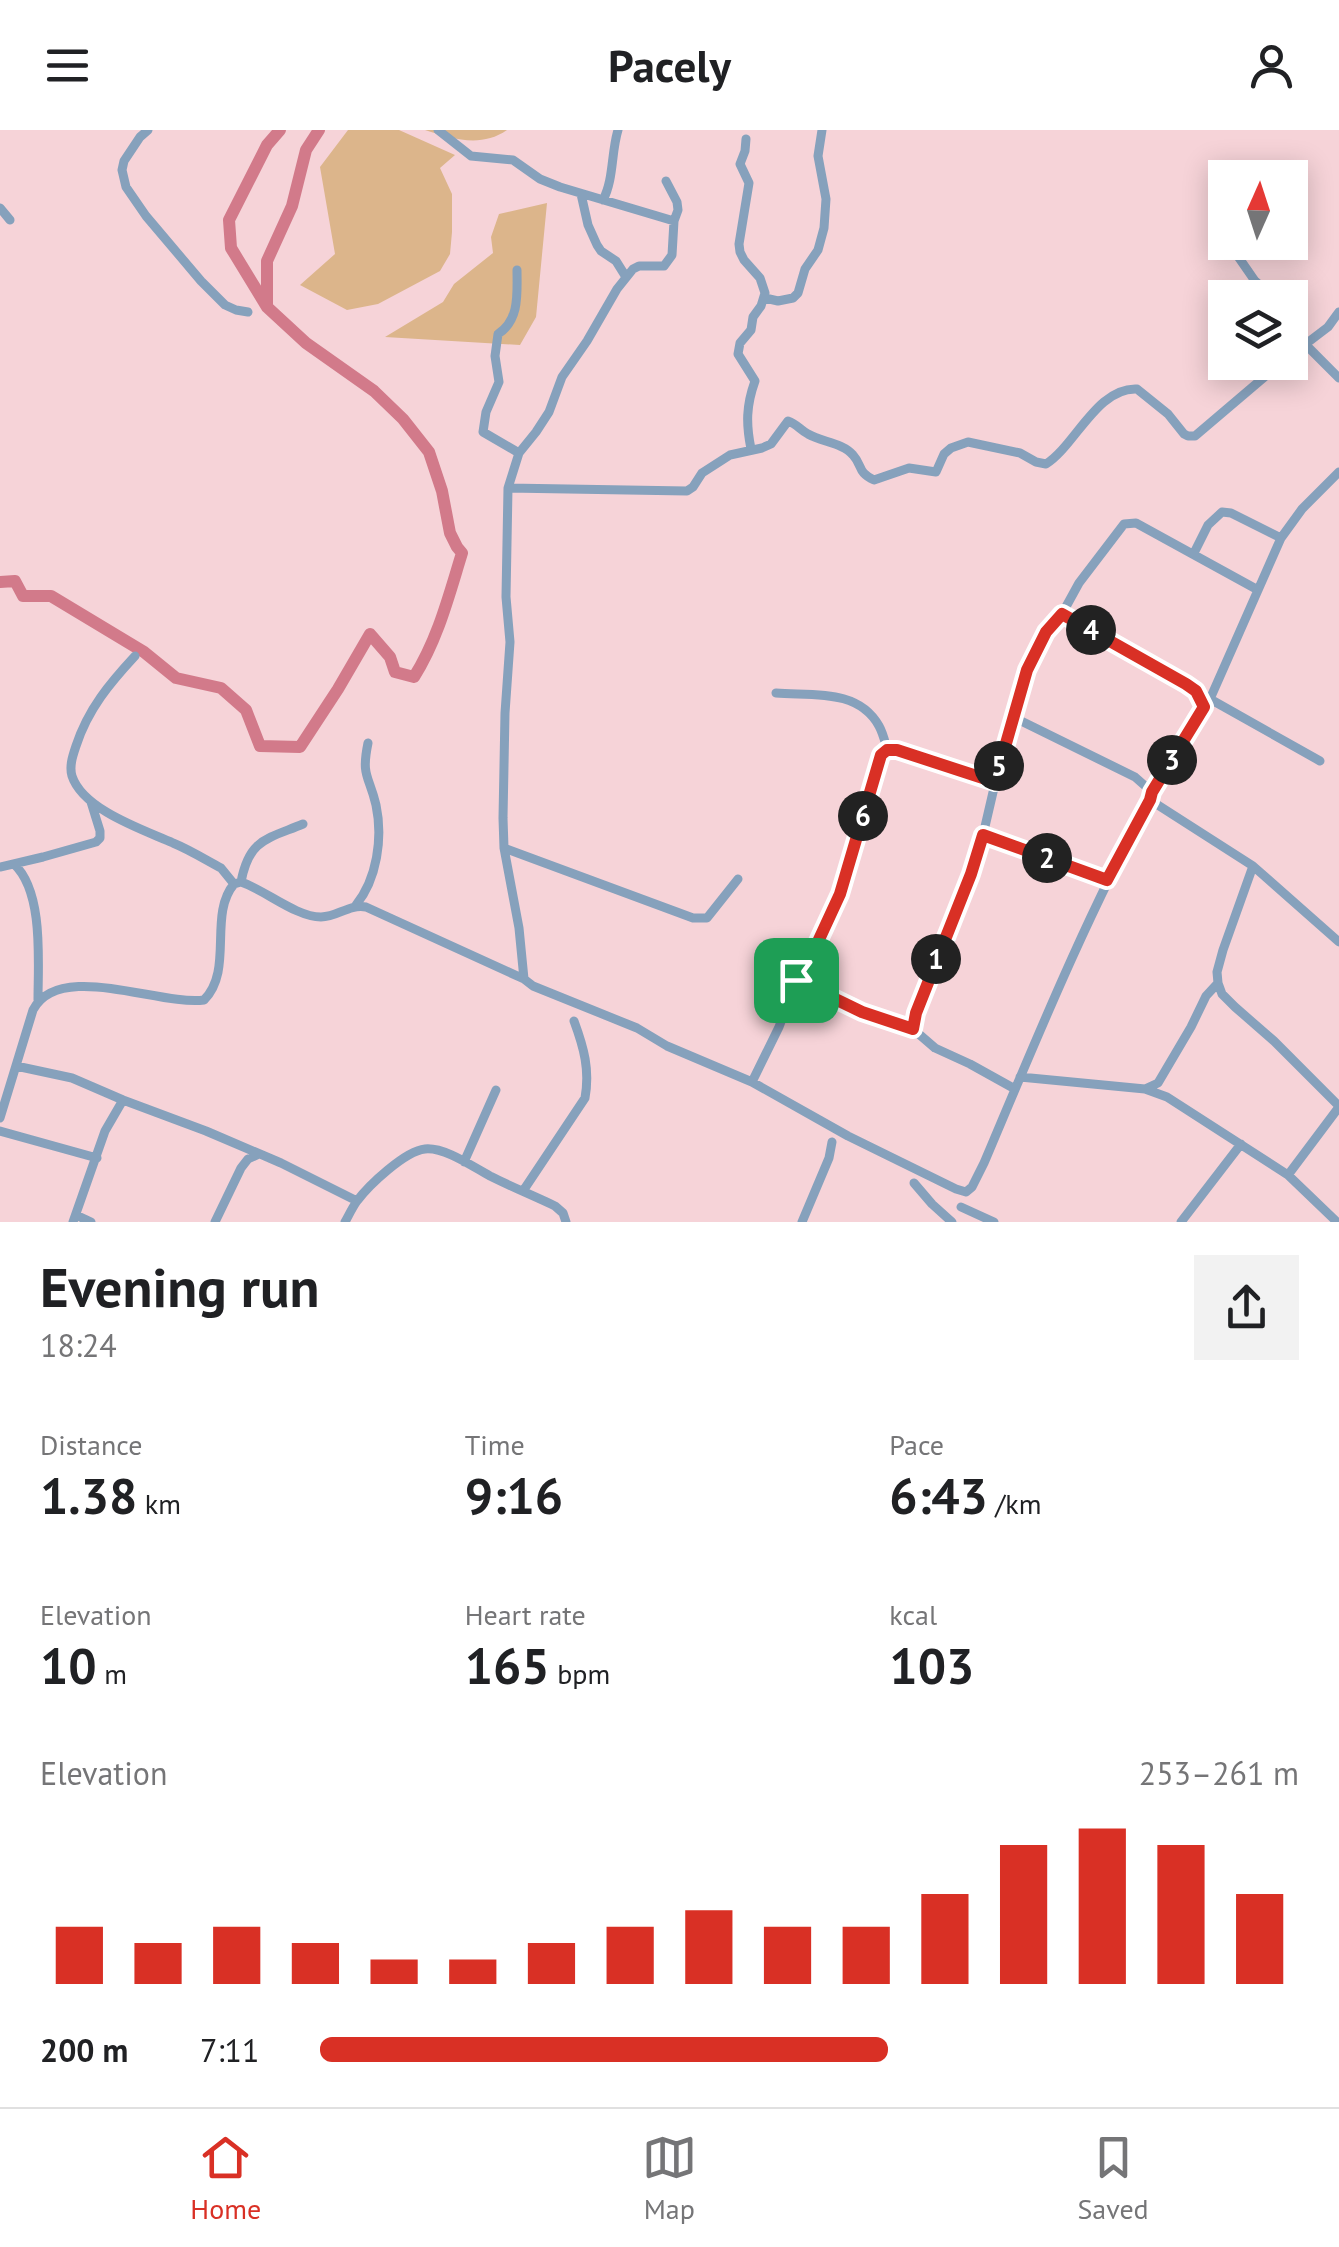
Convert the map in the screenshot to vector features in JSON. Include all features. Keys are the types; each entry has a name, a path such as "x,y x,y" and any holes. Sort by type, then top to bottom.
{"street":[{"path":"148,130 124,161 126,187 201,281 225,305 248,312"},
{"path":"438,130 471,156 513,160 540,179 674,221"},
{"path":"604,200 618,130"},
{"path":"765,298 793,298 818,250 826,200 818,156 822,130"},
{"path":"746,138 740,164 748,183 739,244 744,260 760,278 765,298 738,354 755,381 747,408 751,450"},
{"path":"524,979 504,848 504,732 510,642 506,598 508,488 519,452 542,422 567,367 626,278 639,266 658,268 668,262 678,210 666,180"},
{"path":"581,194 597,245 616,260 626,278"},
{"path":"0,208 10,220"},
{"path":"516,270 516,308 508,327 498,334 495,356 499,382 486,412 483,432 519,452"},
{"path":"1308,343 1339,312"},
{"path":"1308,347 1339,378"},
{"path":"508,488 686,491 694,487 702,473 730,455 770,444 788,421 804,433 846,449 864,474 874,480 910,468 936,472 950,448 968,442 1020,453 1046,464 1054,460 1079,427 1120,392 1138,389 1168,414 1184,434 1195,436 1261,380"},
{"path":"914,1183 952,1222 984,1163 1062,976 1107,880 1151,796 1207,703 1281,538 1302,509 1339,472"},
{"path":"1194,553 1208,525 1222,512 1281,538"},
{"path":"913,1029 971,874 1027,670 1046,632 1124,524 1136,522 1258,590"},
{"path":"1062,614 1186,684 1207,703 1320,761"},
{"path":"135,656 94,706 77,745 71,768 80,790 117,818 174,843 221,868 238,882 318,917 356,906 372,874 378,836 375,802 364,773 368,743"},
{"path":"776,693 832,695 856,704 879,726 887,750"},
{"path":"1013,718 1135,777 1151,796 1253,866 1339,942"},
{"path":"752,1082 779,1027 796,980 840,894 881,755 897,750 995,782"},
{"path":"0,867 96,842 100,831 90,799"},
{"path":"38,1000 67,986 204,1000 211,993 216,975 224,898 238,882 256,846 303,824"},
{"path":"983,835 1107,880"},
{"path":"504,848 693,918 708,918 738,879"},
{"path":"0,1118 38,1000 34,908 26,880 14,864"},
{"path":"1253,866 1222,950 1218,983 1234,1007 1339,1106 1288,1175"},
{"path":"356,906 637,1028 966,1192"},
{"path":"796,980 862,1012 913,1029 934,1048 1015,1089"},
{"path":"1145,1089 1158,1083 1206,996 1218,983"},
{"path":"523,1191 585,1098 587,1063 574,1022"},
{"path":"16,1066 72,1078 206,1131 357,1201"},
{"path":"1020,1077 1145,1089 1167,1097 1288,1175 1337,1222"},
{"path":"464,1162 496,1090"},
{"path":"91,1222 75,1219 104,1131 123,1100"},
{"path":"0,1131 96,1158"},
{"path":"802,1222 832,1142"},
{"path":"1181,1222 1241,1144"},
{"path":"345,1222 357,1201 383,1175 416,1151 428,1148 555,1206 566,1222"},
{"path":"215,1222 240,1168 257,1155"},
{"path":"961,1207 994,1222"}],"shaded area":[{"path":"348,130 399,130 455,155 440,168 452,194 452,232 450,254 440,271 378,304 347,310 300,285 335,254 320,167"},
{"path":"425,130 507,130 477,140"},
{"path":"547,203 536,317 520,345 385,337 443,302 454,284 493,253 491,237 499,214"}],"waterway":[{"path":"0,582 15,581 23,596 51,596 144,652 176,678 221,688 246,710 260,746 300,747 370,634 390,657 395,672 414,677 436,632 462,553 450,533 429,452 374,391 306,343 267,307 231,248 229,220 267,145 280,130"},
{"path":"267,307 267,261 292,206 306,150 319,130"}],"route":[{"path":"1062,614 1196,691 1204,707 1152,792 1107,880 983,835 913,1029 862,1012 796,980 840,894 881,755 897,750 995,782 1027,670 1046,632 1062,614"}]}
